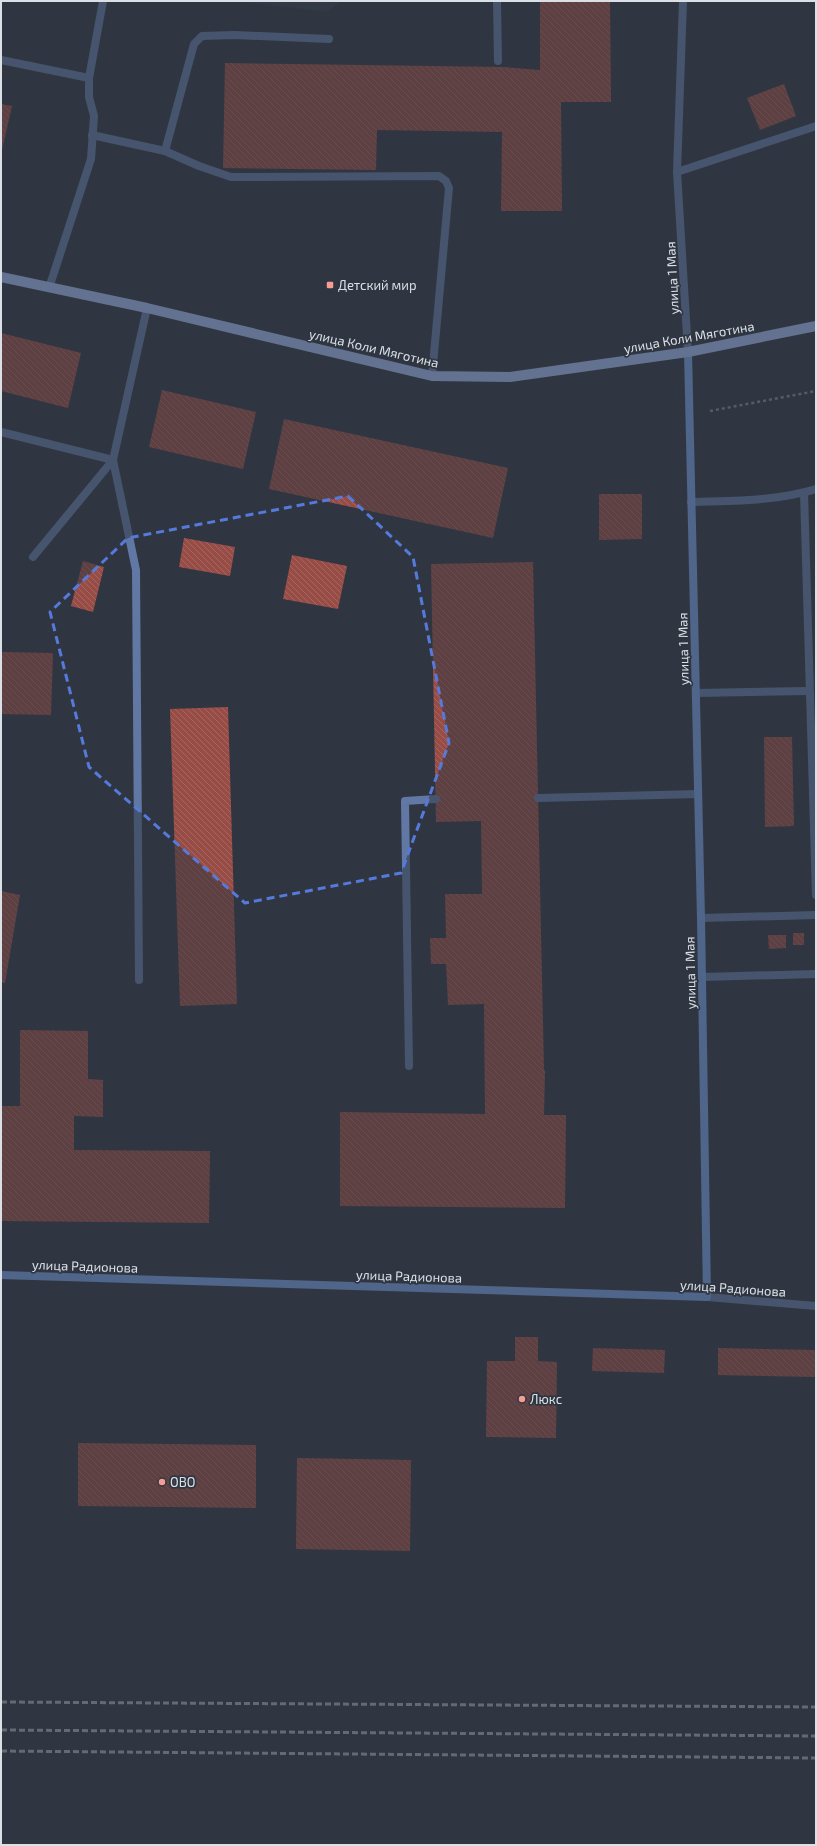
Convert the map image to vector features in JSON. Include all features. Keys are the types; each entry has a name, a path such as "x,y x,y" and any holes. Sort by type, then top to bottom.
{"main road":[{"name":"улица Коли Мяготина","path":"1,277 147,308 432,376 510,378 688,352 816,326"}],"street":[{"path":"49,288 91,159 94,116 89,97 89,78 103,1"},
{"path":"497,1 498,62"},
{"name":"улица 1 Мая","path":"683,1 677,172 688,352 690,415 701,918 707,1297"},
{"path":"165,151 194,44 202,36 234,35 329,39"},
{"path":"1,60 89,78"},
{"path":"677,172 816,126"},
{"path":"92,136 165,151 199,166 231,177 439,176 446,181 449,188 432,376"},
{"path":"139,980 136,570 113,460 147,308"},
{"path":"1,432 113,460"},
{"path":"33,557 113,460"},
{"path":"691,502 758,500 804,493 816,489"},
{"path":"804,493 809,691 815,817 816,895"},
{"path":"696,693 809,691"},
{"path":"538,798 698,794"},
{"path":"409,1066 404,801 436,799"},
{"path":"701,918 816,915"},
{"path":"702,976 816,974"},
{"name":"улица Радионова","path":"1,1275 707,1297 816,1306"}],"path":[{"path":"690,415 816,391"}],"highlighted area":[{"path":"348,496 413,557 449,743 401,873 245,903 89,767 50,612 128,538"}],"shaded area":[{"path":"238,1 341,1 328,12"}],"building":[{"path":"540,1 610,1 611,102 561,102 562,211 501,211 502,132 377,130 376,170 223,168 225,63 503,67 540,70"},
{"path":"784,84 796,116 760,130 747,98"},
{"path":"1,104 12,106 2,150 1,150"},
{"path":"1,333 81,353 68,408 1,391"},
{"path":"162,390 256,412 243,469 149,447"},
{"path":"284,419 508,468 493,538 269,489"},
{"path":"599,494 642,494 642,539 599,540"},
{"path":"184,538 235,547 230,576 179,567"},
{"path":"292,555 347,566 338,609 283,599"},
{"path":"83,561 104,567 93,612 71,606"},
{"path":"533,562 544,1115 566,1115 565,1208 340,1206 340,1112 485,1114 484,1004 448,1005 446,964 431,964 430,938 446,938 445,894 482,894 481,821 436,822 431,564"},
{"path":"1,652 53,653 51,715 1,714"},
{"path":"228,707 237,1004 180,1006 170,709"},
{"path":"764,737 792,737 794,826 765,827"},
{"path":"1,891 20,895 5,983 1,982"},
{"path":"793,933 804,933 804,945 793,945"},
{"path":"768,935 786,935 786,948 769,949"},
{"path":"20,1030 88,1031 88,1079 103,1080 103,1117 74,1116 74,1150 210,1151 209,1223 1,1221 1,1106 20,1106"},
{"name":"Люкс","path":"515,1337 538,1337 538,1361 557,1362 556,1438 486,1437 487,1361 515,1361"},
{"path":"593,1348 665,1350 664,1373 592,1371"},
{"path":"718,1348 816,1350 816,1377 718,1375"},
{"path":"78,1443 256,1445 256,1508 78,1506"},
{"path":"297,1458 411,1460 410,1551 296,1549"}],"railway":[{"path":"1,1702 816,1707"},
{"path":"1,1730 816,1736"},
{"path":"1,1751 816,1758"}],"place":[{"name":"Детский мир","path":"330,285"},
{"name":"Люкс","path":"522,1399"},
{"name":"OBO","path":"162,1482"}]}
